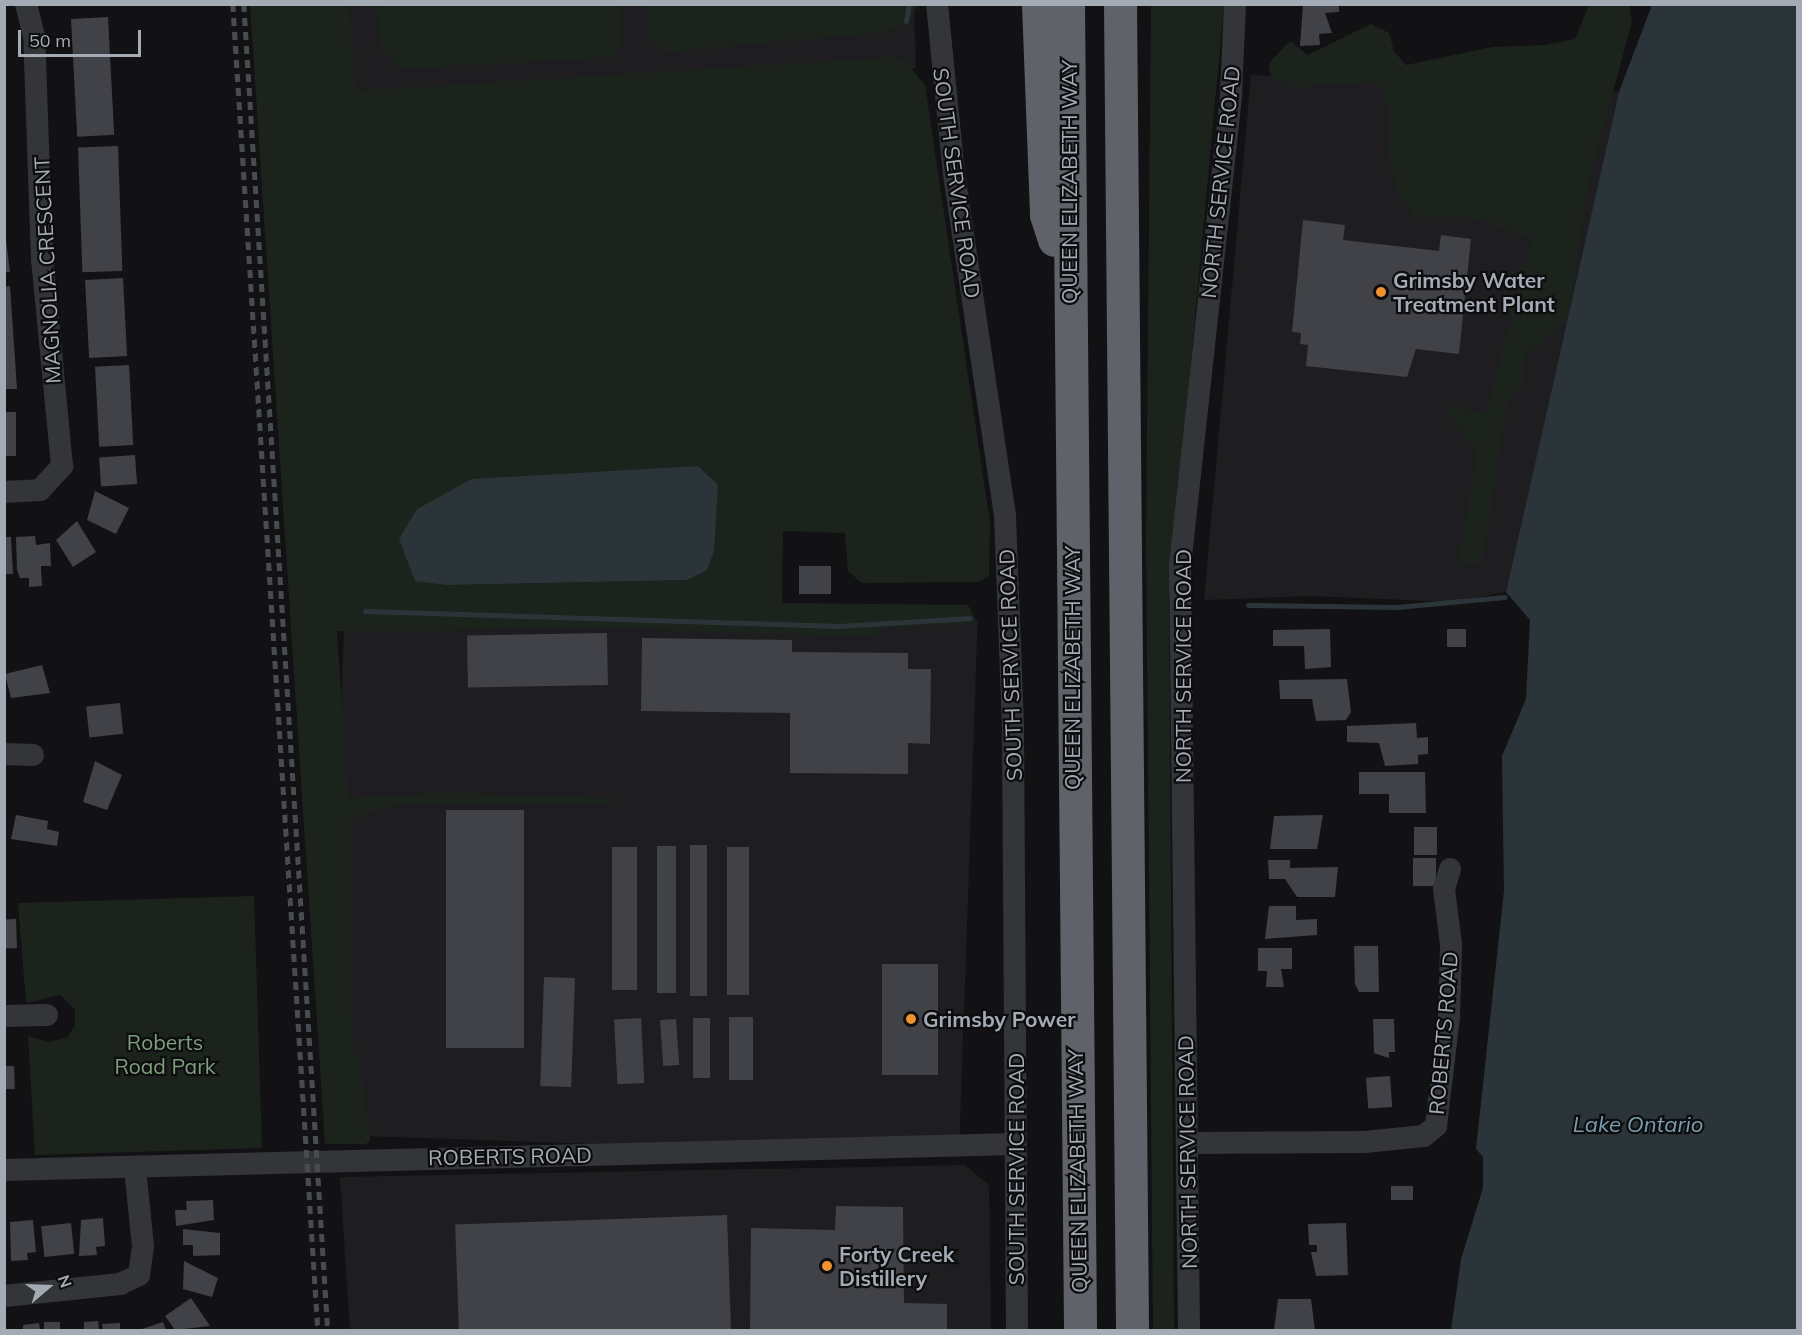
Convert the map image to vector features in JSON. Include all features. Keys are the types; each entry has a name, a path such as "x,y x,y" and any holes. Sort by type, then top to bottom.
{"highway":[{"path":"1038,4 1046,215 1069,284"},
{"name":"QUEEN ELIZABETH WAY","path":"1068,4 1080,1330"},
{"path":"1120,4 1132,1330"},
{"path":"1121,70 1130,4"}],"street":[{"name":"MAGNOLIA CRESCENT","path":"4,492 40,490 62,466 42,260 34,36 26,4"},
{"name":"SOUTH SERVICE ROAD","path":"937,4 952,164 1005,517 1017,1330"},
{"name":"NORTH SERVICE ROAD","path":"1189,1330 1180,566 1230,105 1235,4"},
{"path":"4,754 33,755"},
{"name":"ROBERTS ROAD","path":"1187,1143 1365,1142 1424,1136 1436,1126 1449,1017 1451,944 1444,889 1450,869"},
{"path":"4,1016 47,1015"},
{"name":"ROBERTS ROAD","path":"4,1170 1015,1144"},
{"path":"4,1296 120,1284 139,1275 143,1246 135,1168"}],"shaded area":[{"path":"340,5 914,5 916,68 346,106"},
{"path":"1251,75 1619,92 1506,592 1453,602 1312,596 1204,600"},
{"path":"345,599 978,621 959,1157 326,1135"},
{"path":"965,1165 989,1185 991,1330 350,1330 340,1177"}],"green space":[{"path":"645,4 918,5 908,20 885,32 665,52 650,41"},
{"path":"250,5 349,5 355,91 896,57 906,62 925,85 990,523 989,576 978,582 862,583 848,571 845,533 783,531 782,603 968,605 976,621 966,624 883,627 874,637 617,628 337,631 348,798 443,793 610,798 609,805 393,805 351,818 352,1044 354,1056 359,1057 370,1140 366,1144 325,1144","holes":["698,466 706,571 687,580 447,585 640,471"]},
{"path":"377,5 620,5 622,47 615,57 404,69 380,48"},
{"path":"1151,5 1224,5 1169,598 1174,1330 1153,1330 1146,541"},
{"path":"1589,5 1629,5 1632,22 1588,184 1568,320 1525,355 1522,385 1507,401 1484,552 1480,564 1457,567 1478,453 1446,413 1452,406 1486,415 1532,238 1473,218 1417,218 1399,196 1387,153 1389,109 1382,90 1374,82 1292,87 1270,75 1269,63 1290,41 1308,55 1371,24 1389,33 1394,51 1406,65 1493,47 1545,45 1575,39"},
{"name":"Roberts Road Park","path":"254,896 262,1148 35,1155 28,1036 48,1042 67,1038 75,1026 75,1009 60,995 26,1003 18,903"}],"water":[{"name":"Lake Ontario","path":"1652,5 1797,5 1797,1330 1451,1330 1461,1259 1483,1188 1483,1157 1476,1149 1504,891 1502,756 1526,699 1530,620 1506,592 1619,92"},
{"path":"698,466 718,485 714,552 706,571 687,580 447,585 415,581 399,539 417,509 472,479"}],"building":[{"path":"1303,4 1339,4 1339,12 1325,13 1332,33 1319,34 1320,45 1300,46"},
{"path":"108,17 114,135 77,137 71,19"},
{"path":"118,146 122,271 82,272 78,147"},
{"name":"Grimsby Water Treatment Plant","path":"1303,220 1345,225 1343,240 1439,251 1441,235 1471,239 1459,354 1416,349 1407,377 1306,366 1308,345 1300,344 1301,333 1292,332"},
{"path":"4,223 10,272 4,272"},
{"path":"123,278 127,356 89,358 85,280"},
{"path":"10,286 17,389 4,389 4,287"},
{"path":"129,365 133,445 99,447 95,367"},
{"path":"4,412 16,412 16,456 4,456"},
{"path":"135,455 137,484 101,486 99,458"},
{"path":"95,491 129,508 116,534 87,520"},
{"path":"77,521 96,552 73,567 56,540"},
{"path":"35,536 36,545 50,543 51,566 41,566 42,586 29,587 29,578 20,578 17,570 16,537"},
{"path":"4,537 11,537 13,574 4,574"},
{"path":"799,566 831,566 831,594 799,594"},
{"path":"1330,629 1331,667 1305,669 1304,646 1273,646 1273,630"},
{"path":"1447,629 1466,629 1466,647 1447,647"},
{"path":"607,633 608,685 468,687 467,635"},
{"path":"642,638 792,640 792,652 908,653 908,669 931,669 930,744 908,743 908,774 790,773 790,713 641,711"},
{"path":"42,665 50,693 11,698 5,674"},
{"path":"1347,679 1351,712 1346,720 1316,721 1312,699 1280,699 1279,680"},
{"path":"120,703 123,734 89,737 86,707"},
{"path":"1416,723 1417,738 1428,737 1428,754 1418,755 1418,764 1385,766 1379,743 1347,742 1347,726"},
{"path":"95,761 122,775 107,810 83,802"},
{"path":"1359,772 1425,772 1426,813 1389,813 1389,794 1359,794"},
{"path":"446,810 524,810 524,1048 446,1048"},
{"path":"16,815 48,821 47,829 59,832 57,846 11,839"},
{"path":"1323,815 1317,849 1270,849 1274,816"},
{"path":"1414,827 1437,827 1437,855 1414,855"},
{"path":"690,845 707,845 707,996 690,996"},
{"path":"657,846 676,846 676,993 657,993"},
{"path":"612,847 637,847 637,990 612,990"},
{"path":"727,847 749,847 749,995 727,995"},
{"path":"1413,858 1436,858 1436,886 1413,886"},
{"path":"1268,860 1290,860 1290,868 1338,867 1335,897 1297,897 1285,879 1269,879"},
{"path":"1269,906 1296,906 1296,920 1317,919 1317,935 1265,939"},
{"path":"4,919 16,919 17,948 5,948"},
{"path":"1354,946 1378,946 1379,992 1359,992 1355,984"},
{"path":"1258,948 1292,948 1292,969 1281,969 1284,987 1266,987 1267,971 1258,971"},
{"name":"Grimsby Power","path":"882,964 938,964 938,1075 882,1075"},
{"path":"544,977 575,978 571,1087 540,1086"},
{"path":"729,1017 753,1017 753,1080 729,1080"},
{"path":"641,1018 644,1083 617,1084 614,1019"},
{"path":"693,1018 710,1018 710,1078 693,1078"},
{"path":"676,1019 679,1065 663,1066 660,1020"},
{"path":"1373,1019 1394,1019 1395,1052 1389,1052 1389,1058 1374,1053"},
{"path":"4,1066 14,1066 15,1089 5,1089"},
{"path":"1390,1076 1392,1107 1368,1109 1366,1078"},
{"path":"1391,1186 1413,1186 1413,1200 1391,1200"},
{"path":"213,1200 214,1220 176,1226 175,1210 187,1210 186,1201"},
{"name":"Forty Creek Distillery","path":"836,1206 903,1207 904,1303 947,1304 947,1330 750,1330 751,1228 835,1230"},
{"path":"727,1215 731,1330 459,1330 455,1224"},
{"path":"103,1218 105,1246 96,1247 97,1255 79,1256 81,1220"},
{"path":"33,1220 36,1252 27,1253 28,1260 11,1261 10,1222"},
{"path":"71,1223 74,1254 44,1257 41,1226"},
{"path":"1346,1223 1348,1275 1316,1276 1311,1252 1317,1252 1317,1245 1309,1245 1308,1224"},
{"path":"183,1229 220,1233 220,1255 193,1256 193,1245 183,1245"},
{"path":"184,1261 218,1278 212,1297 183,1289"},
{"path":"191,1298 210,1326 175,1330 165,1316"},
{"path":"1278,1299 1311,1299 1315,1330 1274,1330"},
{"path":"98,1321 99,1330 84,1330 84,1322"},
{"path":"44,1322 60,1322 60,1330 44,1330"},
{"path":"163,1322 166,1330 139,1330"},
{"path":"39,1323 40,1330 23,1330 23,1325"},
{"path":"120,1323 120,1330 103,1330 102,1324"}],"waterway":[{"path":"906,21 909,4"},
{"path":"1248,605 1397,607 1505,597"},
{"path":"365,611 839,626 970,618"}],"railway":[{"path":"233,4 318,1330"},
{"path":"244,4 328,1330"}],"place":[{"name":"Grimsby Water Treatment Plant","path":"1381,292"},
{"name":"Grimsby Power","path":"911,1019"},
{"name":"Forty Creek Distillery","path":"827,1266"}]}
